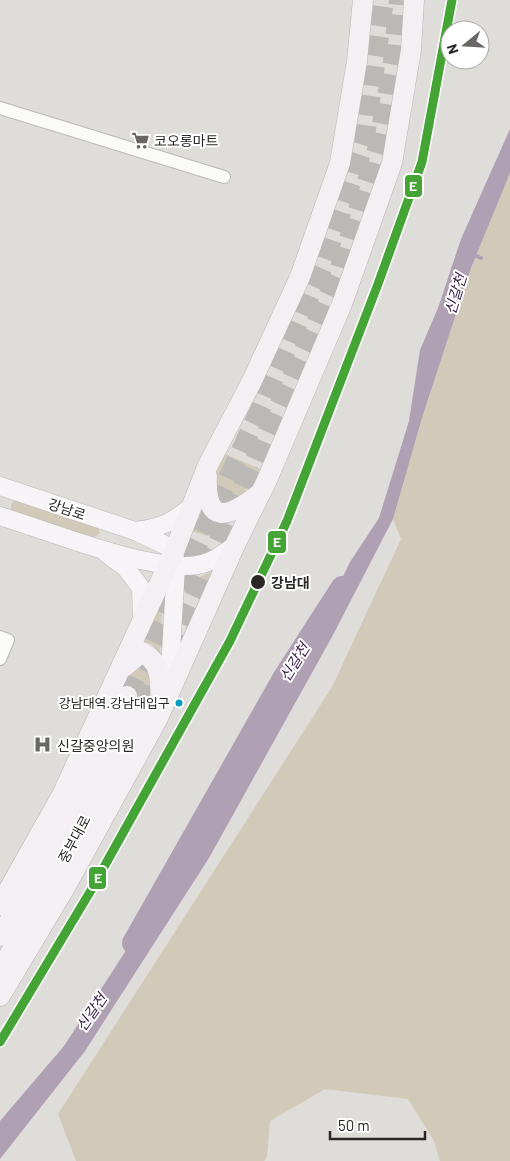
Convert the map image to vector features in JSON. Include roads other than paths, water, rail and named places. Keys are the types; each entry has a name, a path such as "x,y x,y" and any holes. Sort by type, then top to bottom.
{"main road":[{"path":"0,905 41,832 121,670 142,621 172,561 208,467 251,383 300,277 340,163 357,61 364,0"},
{"path":"0,996 67,884 155,708 260,494 342,304 392,163 411,50 414,0"},
{"path":"208,467 208,497 212,508 218,512 234,513 260,494"},
{"path":"121,670 142,652 153,658 158,669 155,708"},
{"name":"중부대로","path":"0,936 31,887 96,764 127,696"},
{"name":"중부대로","path":"0,971 69,850 155,708"}],"street":[{"path":"0,108 224,177"},
{"name":"강남로","path":"0,486 135,531 165,545 172,561"},
{"path":"127,556 135,531 162,527 174,521 194,503"},
{"name":"강남로","path":"0,516 127,556 201,564 220,556 235,545"},
{"path":"97,546 126,568 141,588 142,621"},
{"path":"155,708 170,669 172,561"},
{"path":"0,637 8,640 0,659"}],"water":[{"path":"510,129 510,173 471,268 422,418 393,519 333,635 209,858 85,1051 0,1159 0,1121 64,1046 227,795 318,628 350,562 379,518 409,421 420,350 438,308 461,239"}],"waterway":[{"path":"472,254 481,258"},
{"name":"신갈천","path":"133,943 284,677 342,587"}],"tunnel":[{"path":"127,696 259,412 323,266 364,144 384,0"},
{"path":"145,706 338,274 378,147 393,62 399,0"}],"place":[{"name":"코오롱마트","path":"140,140"},
{"name":"강남대","path":"258,582"},
{"name":"강남대역.강남대입구","path":"179,703"},
{"name":"신갈중앙의원","path":"43,745"}]}
